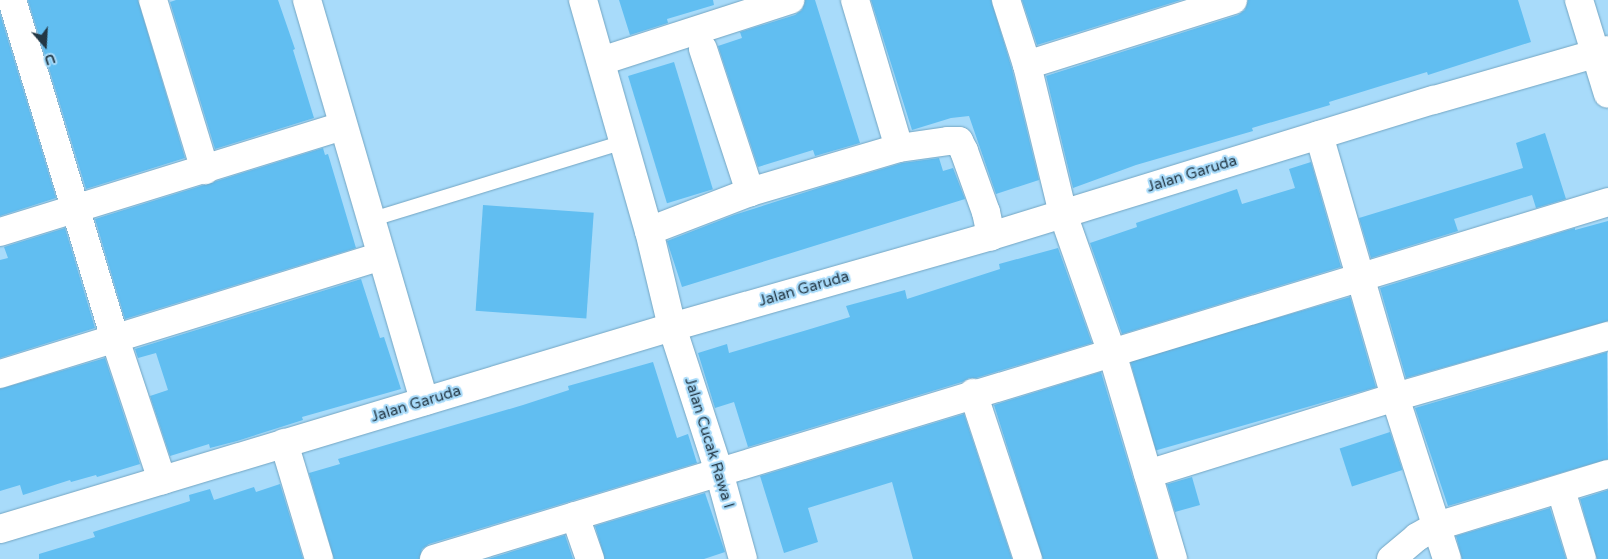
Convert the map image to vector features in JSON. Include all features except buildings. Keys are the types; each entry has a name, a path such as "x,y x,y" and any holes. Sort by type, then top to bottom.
{"street":[{"path":"12,0 115,339 162,480"},
{"path":"153,0 205,170"},
{"path":"307,0 424,401"},
{"name":"Jalan Cucak Rawa I","path":"583,0 649,231 672,327 719,472 743,559"},
{"path":"601,61 731,9 790,0"},
{"path":"855,0 899,148"},
{"path":"1006,0 1026,65 1063,214 1112,353 1173,559"},
{"path":"1026,65 1233,0"},
{"path":"1579,0 1602,52 1608,94"},
{"path":"703,49 750,192"},
{"name":"Jalan Garuda","path":"0,528 672,327 991,236 1319,135 1602,52"},
{"path":"0,232 343,126"},
{"path":"1319,135 1395,397 1447,559"},
{"path":"649,231 750,192 899,148 958,141 986,212 991,236"},
{"path":"434,559 1608,202"},
{"path":"0,374 381,256"},
{"path":"1148,474 1395,397 1608,336"},
{"path":"973,394 1028,559"},
{"path":"284,444 319,559"},
{"path":"1391,559 1417,537 1437,526 1608,474"},
{"path":"1560,490 1582,559"},
{"path":"575,516 590,559"}],"lane":[{"path":"370,220 624,142"}]}
